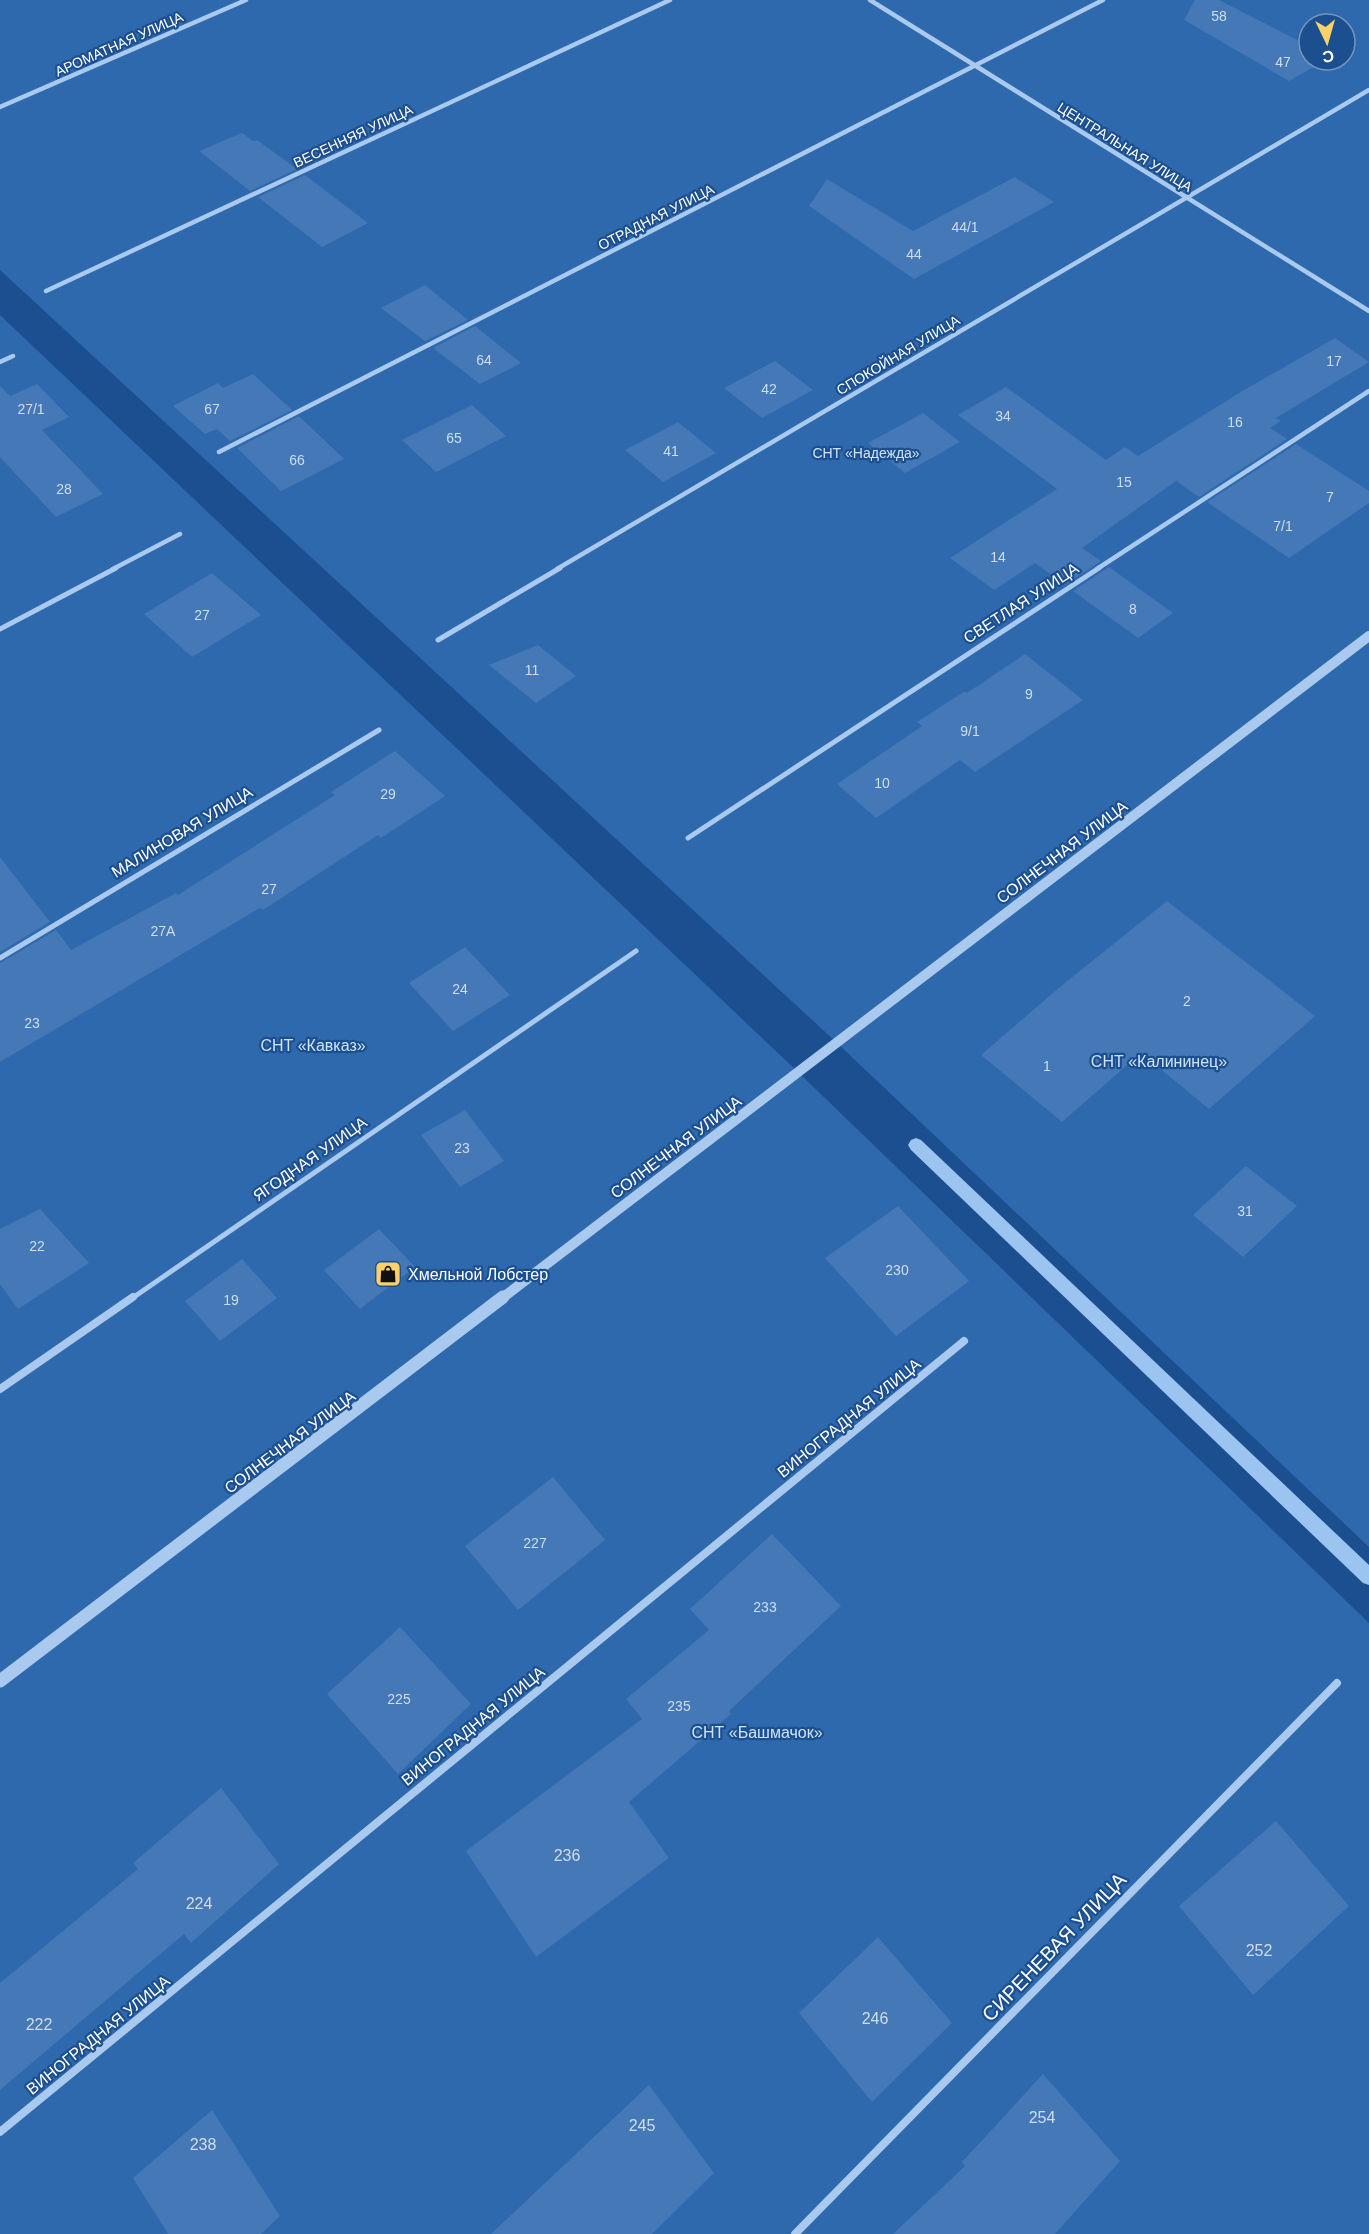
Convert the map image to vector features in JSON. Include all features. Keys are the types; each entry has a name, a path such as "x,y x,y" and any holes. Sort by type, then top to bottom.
{"street":[{"name":"АРОМАТНАЯ УЛИЦА","path":"0,107 246,0"},
{"name":"ВЕСЕННЯЯ УЛИЦА","path":"46,291 670,0"},
{"name":"ЦЕНТРАЛЬНАЯ УЛИЦА","path":"870,0 1369,311"},
{"name":"ОТРАДНАЯ УЛИЦА","path":"219,452 1103,0"},
{"name":"СПОКОЙНАЯ УЛИЦА","path":"438,640 1369,90"},
{"path":"0,362 13,356"},
{"name":"СВЕТЛАЯ УЛИЦА","path":"688,838 1369,391"},
{"path":"0,629 180,534"},
{"name":"СОЛНЕЧНАЯ УЛИЦА","path":"0,1681 1369,636"},
{"name":"МАЛИНОВАЯ УЛИЦА","path":"0,958 379,730"},
{"name":"ЯГОДНАЯ УЛИЦА","path":"0,1389 636,951"},
{"name":"ВИНОГРАДНАЯ УЛИЦА","path":"0,2132 964,1341"},
{"name":"СИРЕНЕВАЯ УЛИЦА","path":"795,2234 1336,1683"}],"green space":[{"name":"СНТ «Надежда»","path":"0,0 1369,0 1369,1547 837,1043 0,270"},
{"name":"СНТ «Башмачок»","path":"0,315 799,1073 1369,1623 1369,2234 0,2234"}],"building":[{"path":"1195,0 1219,0 1297,40 1297,72 1305,72 1289,81 1184,20"},
{"path":"242,133 253,141 257,140 297,169 250,191 199,151"},
{"path":"305,175 368,223 322,247 258,197"},
{"path":"1015,177 1054,202 914,279 809,206 827,179 913,231"},
{"path":"425,285 468,320 425,341 381,308"},
{"path":"475,326 521,363 480,384 433,348"},
{"path":"1335,338 1369,362 1276,418 1281,421 1270,428 1287,439 1199,497 1176,481 1082,548 1101,561 1065,585 1035,563 994,590 950,558 1057,489 958,415 1006,387 1106,460 1125,447 1138,456 1239,393"},
{"path":"775,361 813,390 762,418 724,388"},
{"path":"253,374 292,410 230,441 217,429 205,434 173,406 218,383 223,388"},
{"path":"37,384 69,417 42,430 103,494 56,517 0,457 0,386 10,396"},
{"path":"472,405 506,436 436,472 402,440"},
{"path":"923,413 960,442 905,473 868,443"},
{"path":"299,416 344,459 281,491 237,448"},
{"path":"678,422 716,453 663,482 625,450"},
{"path":"1296,444 1369,491 1369,503 1289,558 1207,502"},
{"path":"1109,567 1173,613 1138,638 1073,591"},
{"path":"212,573 261,615 192,657 144,614"},
{"path":"538,645 576,676 536,703 489,665"},
{"path":"1025,654 1083,700 975,772 960,760 876,818 837,784 922,726 917,722 965,691 967,693"},
{"path":"395,751 445,796 381,838 378,835 263,910 260,908 0,1062 0,963 56,930 71,950 176,893 178,895 335,795 331,792"},
{"path":"0,857 50,922 0,952"},
{"path":"1167,901 1315,1016 1209,1109 1141,1053 1062,1122 981,1055 1061,986"},
{"path":"465,947 510,995 453,1031 409,983"},
{"path":"465,1110 504,1161 460,1187 421,1135"},
{"path":"1246,1166 1297,1206 1243,1257 1193,1215"},
{"path":"898,1206 969,1281 896,1336 825,1258"},
{"path":"40,1209 89,1263 18,1309 0,1284 0,1229"},
{"path":"379,1229 415,1267 360,1309 324,1270"},
{"path":"242,1259 277,1298 220,1341 185,1301"},
{"path":"553,1477 605,1540 518,1610 465,1546"},
{"path":"772,1534 841,1606 729,1711 731,1714 629,1802 669,1858 536,1957 466,1851 642,1719 626,1699 709,1630 690,1609"},
{"path":"400,1627 471,1704 398,1774 327,1694"},
{"path":"221,1788 279,1864 191,1943 184,1934 0,2090 0,1983 138,1869 133,1863"},
{"path":"1276,1821 1349,1906 1253,1995 1179,1906"},
{"path":"878,1937 952,2023 872,2102 799,2013"},
{"path":"1043,2074 1120,2161 1055,2234 893,2234 965,2166 962,2162"},
{"path":"649,2085 714,2173 652,2234 491,2234"},
{"path":"212,2110 280,2216 261,2234 168,2234 133,2178"}],"waterway":[{"path":"916,1145 1369,1577"}],"place":[{"name":"Хмельной Лобстер","path":"388,1274"}],"park label":[{"name":"СНТ «Кавказ»","path":"313,1045"},
{"name":"СНТ «Калининец»","path":"1159,1061"}]}
